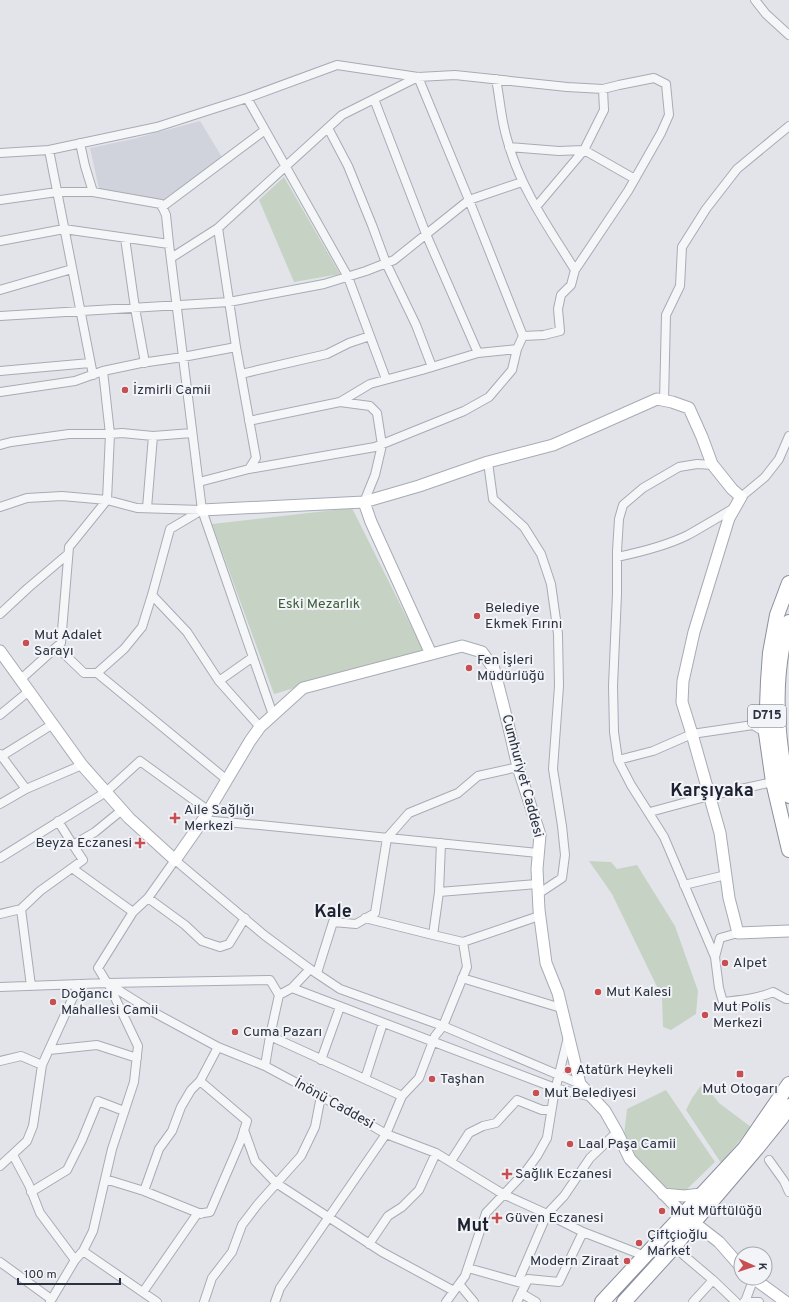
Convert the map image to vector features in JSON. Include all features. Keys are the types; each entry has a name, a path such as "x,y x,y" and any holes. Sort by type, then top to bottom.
{"highway":[{"name":"D715","path":"789,583 776,615 770,653 766,733 773,782 789,850"},
{"name":"D715","path":"789,622 782,648 778,676 777,714 784,736 789,796"},
{"path":"624,1302 674,1247 701,1194 745,1148 789,1084"},
{"path":"602,1302 646,1256 688,1218 758,1148 789,1106"}],"street":[{"path":"755,0 766,14 789,35"},
{"path":"0,153 49,150 157,127 247,98 337,65 418,77 455,75 567,87 603,89 654,78 666,84 669,115 661,133 635,179 575,270 571,285 561,295 558,309 560,331 544,335 523,336"},
{"path":"171,258 218,228 342,115 418,77"},
{"path":"199,482 249,469 375,448 464,411 489,397 512,370 517,349 523,336 418,77"},
{"path":"496,79 506,139 522,182 575,270"},
{"path":"536,207 584,150 604,110 603,89"},
{"path":"247,98 348,277 386,380"},
{"path":"374,99 426,234 478,353"},
{"path":"664,401 666,315 680,286 682,247 706,210 737,169 789,126"},
{"path":"328,128 348,166 386,263 416,325 432,367"},
{"path":"162,207 265,130"},
{"path":"80,143 93,192"},
{"path":"509,147 559,152 584,150 635,179"},
{"path":"49,150 93,375"},
{"path":"0,316 229,302 324,284 394,260 469,200 522,182"},
{"path":"0,200 57,192 93,192 161,204 166,215 202,510 273,715 260,727 250,741 206,816 148,898 133,912 98,968 138,1046 134,1082 112,1150 93,1231 83,1251 75,1260 50,1300 0,1262"},
{"path":"218,228 236,347 256,458 249,469"},
{"path":"0,241 64,229 169,244"},
{"path":"125,238 135,308 146,363"},
{"path":"0,290 72,269"},
{"path":"241,374 327,354 349,343 370,336"},
{"path":"0,392 74,381 103,371 236,347"},
{"path":"249,421 340,402 370,384 478,353 517,349"},
{"path":"0,370 90,363"},
{"path":"21,679 61,643 69,547 107,500 110,434 103,371"},
{"path":"0,507 27,498 62,496 107,500 136,508 202,510 364,502 419,486 488,462 553,445 657,399 689,408 713,465 732,489 741,497"},
{"path":"340,402 370,406 377,413 382,445 375,475 364,502 371,522 431,654"},
{"path":"0,445 11,442 69,434 122,433 153,436 192,433"},
{"path":"147,508 153,436"},
{"path":"738,933 729,898 720,833 682,702 683,681 696,625 729,518 741,497 765,477 779,459 789,436"},
{"path":"439,892 538,889 562,878 565,855 553,768 558,686 558,634 551,584 541,554 524,527 492,499 488,462"},
{"path":"713,465 697,464 679,467 643,488 624,505 619,519 613,686 614,732 618,760 631,785 650,812 664,838 716,957"},
{"path":"617,557 668,544 688,535 735,508"},
{"path":"97,673 124,649 142,627 170,529 202,510"},
{"path":"0,614 68,554"},
{"path":"152,595 187,632 219,681 260,727"},
{"name":"Cumhuriyet Caddesi","path":"273,715 303,688 462,646 482,652 494,669 518,767 540,835 537,869 539,916 546,963 558,993 580,1084 606,1111 630,1159 663,1194 688,1218 719,1242 733,1258"},
{"path":"57,647 84,673 97,673 227,780"},
{"path":"1,654 21,679 82,765 134,823 175,860 264,934 313,971 340,989 443,1026 580,1084"},
{"path":"219,681 253,657"},
{"path":"0,715 29,690"},
{"path":"26,789 0,756 53,724"},
{"path":"618,760 653,751 692,734 753,725 766,733"},
{"path":"0,858 106,792 140,761 206,816 387,838 538,853"},
{"path":"0,804 26,789 82,765"},
{"path":"265,1066 270,1036 280,995 292,988 313,971 333,922 356,924 374,913 387,838 409,813 458,793 478,776 518,767"},
{"path":"650,812 709,796 773,782"},
{"path":"73,845 95,832 122,810"},
{"path":"0,914 21,910 40,891 84,860 58,821"},
{"path":"433,935 439,892 441,843"},
{"path":"72,868 133,912"},
{"path":"684,885 726,875"},
{"path":"148,898 185,925 202,941 220,947 229,944 245,918"},
{"path":"21,910 31,986"},
{"path":"365,918 463,942 539,916"},
{"path":"789,931 738,933 720,938 716,957 719,988 723,1002 744,1000 773,992 786,999 789,999"},
{"path":"275,1302 280,1288 386,1134 402,1096 419,1078 433,1042 443,1026 467,967 463,942"},
{"path":"462,978 561,1008"},
{"path":"0,987 107,983 270,980 280,995"},
{"name":"İnönü Caddesi","path":"107,983 218,1047 265,1066 321,1096 386,1134 436,1153 503,1194 583,1232 646,1256"},
{"path":"0,1166 27,1140 33,1126 42,1065 79,984"},
{"path":"292,988 555,1088 593,1098"},
{"path":"321,1060 340,1007"},
{"path":"365,1079 383,1023"},
{"path":"270,1036 402,1096"},
{"path":"446,1302 465,1276 486,1214 526,1171 538,1156 547,1138 555,1088 568,1036"},
{"path":"49,1050 97,1045 137,1058"},
{"path":"144,1191 159,1149 172,1131 181,1107 191,1090 200,1080 218,1047"},
{"path":"0,1061 21,1056 42,1065"},
{"path":"145,1297 197,1214 210,1212 247,1121 200,1080"},
{"path":"204,1302 212,1278 232,1252 242,1225 258,1204 301,1156 315,1127 321,1096"},
{"path":"451,1162 469,1133 483,1126 496,1123 518,1100 542,1110 552,1110"},
{"path":"31,1192 67,1170 82,1140 98,1101 124,1112"},
{"path":"244,1130 255,1161 276,1183 388,1256 456,1288 474,1302"},
{"path":"525,1284 520,1277 546,1214 564,1196 590,1158 617,1132"},
{"path":"369,1244 388,1216 402,1207 419,1190 436,1153"},
{"path":"13,1155 40,1213 75,1260"},
{"path":"769,1160 784,1181 789,1192"},
{"path":"105,1180 144,1191 201,1214"},
{"path":"663,1194 684,1196 701,1194"},
{"path":"517,1302 528,1279 559,1282 583,1232"},
{"path":"674,1247 736,1302"},
{"path":"83,1251 145,1297 157,1302"},
{"path":"468,1268 525,1284"},
{"path":"693,1302 713,1280"},
{"path":"749,1286 744,1302 759,1302"},
{"path":"757,1286 772,1302"},
{"path":"761,1286 786,1302"},
{"path":"521,1294 536,1302"}],"shaded area":[{"path":"200,121 225,162 168,201 99,189 90,148 133,139"}],"green space":[{"path":"284,177 340,274 294,282 259,200"},
{"name":"Eski Mezarlık","path":"352,508 423,650 274,694 212,524"},
{"path":"589,861 611,862 617,869 637,865 675,926 698,991 696,1014 671,1030 663,1027 662,997 612,894"},
{"path":"703,1083 719,1103 751,1127 721,1163 686,1110 692,1098"},
{"path":"666,1090 715,1162 685,1191 659,1186 634,1157 624,1135 627,1109"}],"place":[{"name":"İzmirli Camii","path":"125,390"},
{"name":"Belediye Ekmek Fırını","path":"477,616"},
{"name":"Mut Adalet Sarayı","path":"26,643"},
{"name":"Fen İşleri Müdürlüğü","path":"469,668"},
{"name":"Aile Sağlığı Merkezi","path":"175,818"},
{"name":"Beyza Eczanesi","path":"140,843"},
{"name":"Alpet","path":"725,963"},
{"name":"Mut Kalesi","path":"598,992"},
{"name":"Doğancı Mahallesi Camii","path":"53,1002"},
{"name":"Mut Polis Merkezi","path":"705,1015"},
{"name":"Cuma Pazarı","path":"235,1032"},
{"name":"Atatürk Heykeli","path":"568,1070"},
{"name":"Mut Otogarı","path":"740,1074"},
{"name":"Taşhan","path":"432,1079"},
{"name":"Mut Belediyesi","path":"536,1093"},
{"name":"Laal Paşa Camii","path":"570,1144"},
{"name":"Sağlık Eczanesi","path":"507,1174"},
{"name":"Mut Müftülüğü","path":"662,1211"},
{"name":"Güven Eczanesi","path":"497,1218"},
{"name":"Çiftçioğlu Market","path":"639,1243"},
{"name":"Modern Ziraat","path":"627,1261"}],"district":[{"name":"Karşıyaka","path":"712,791"},
{"name":"Kale","path":"333,912"},
{"name":"Mut","path":"473,1226"}]}
